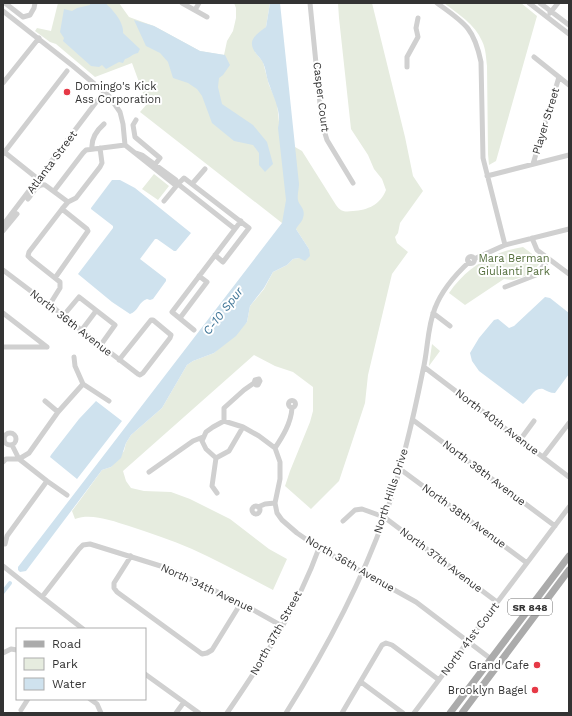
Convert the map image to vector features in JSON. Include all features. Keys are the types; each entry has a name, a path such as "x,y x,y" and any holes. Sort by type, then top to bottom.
{"main road":[{"name":"SR 848","path":"459,712 491,658 569,556"},
{"name":"SR 848","path":"459,712 499,664 569,570"},
{"path":"499,664 498,658 500,648"}],"street":[{"path":"4,3 23,16 30,15 35,3"},
{"path":"182,3 207,17"},
{"path":"195,10 200,3"},
{"name":"Casper Court","path":"310,3 322,124 327,140 353,183"},
{"path":"438,3 459,18 467,26 475,38 481,62 483,158 505,245 569,229"},
{"path":"529,3 569,34"},
{"path":"540,3 569,25"},
{"path":"547,17 558,3"},
{"path":"3,11 73,66 112,100 120,112 125,145"},
{"path":"406,68 407,57 418,37 416,28 418,18"},
{"path":"3,84 38,38"},
{"path":"534,57 569,85"},
{"path":"38,179 3,153 67,71"},
{"name":"Player Street","path":"533,164 558,77"},
{"name":"Atlanta Street","path":"3,225 100,97"},
{"path":"136,120 133,125 134,137 160,158 154,166"},
{"path":"92,149 91,141 104,124"},
{"path":"54,191 86,150 125,145 139,157 176,180 178,184 235,229"},
{"path":"50,304 60,288 60,282 28,256 29,252 62,209 68,202 76,198 100,166 102,163 100,148"},
{"path":"487,176 569,155"},
{"path":"192,184 205,168"},
{"path":"164,201 183,178 249,228 223,262 215,255"},
{"path":"3,231 39,185 45,185 68,202"},
{"path":"55,278 88,231 62,209"},
{"path":"194,330 172,312 241,222"},
{"path":"532,238 535,247 569,274"},
{"name":"North Hills Drive","path":"286,713 332,634 363,572 384,517 400,469 413,420 424,367 429,328 439,299 453,279 469,262 473,263 474,259 505,245"},
{"path":"505,287 536,275 549,259"},
{"name":"North 36th Avenue","path":"3,270 50,304 100,346 119,360 140,375 171,335 151,320 119,360"},
{"path":"180,318 207,282 199,276"},
{"path":"63,316 79,297 115,325 100,346"},
{"path":"81,331 96,311"},
{"path":"3,313 47,347 3,347"},
{"path":"433,313 450,326"},
{"path":"74,357 75,366 83,384 109,401"},
{"name":"North 40th Avenue","path":"424,367 569,477"},
{"path":"224,421 224,408 254,383"},
{"path":"3,462 6,459 19,459 29,453 58,412 83,384"},
{"path":"45,401 58,412"},
{"path":"275,448 283,437 292,416 292,408"},
{"name":"North 39th Avenue","path":"413,420 555,526"},
{"path":"216,458 206,449 202,441 206,432 224,421 243,427 259,436 275,448 280,462 280,479 275,503 265,504 258,507"},
{"path":"520,440 534,421"},
{"path":"543,457 569,422"},
{"path":"216,458 229,451 243,427"},
{"path":"149,472 192,441 203,437"},
{"path":"12,445 19,459 67,495"},
{"path":"216,458 212,486 217,493"},
{"name":"North 38th Avenue","path":"400,469 527,563"},
{"path":"5,544 5,535 47,481"},
{"name":"North 36th Avenue","path":"275,503 277,513 282,520 297,533 319,548 416,602 491,658"},
{"name":"North 41st Court","path":"414,713 569,507"},
{"name":"North 37th Avenue","path":"343,521 355,510 362,509 384,517 497,602"},
{"name":"North 34th Avenue","path":"42,597 83,545 90,544 167,568 241,603 282,626"},
{"name":"North 37th Street","path":"227,713 255,672 282,626 311,569 319,548"},
{"path":"131,556 114,583 114,588 117,592 202,654 212,650 241,603"},
{"path":"3,566 82,628"},
{"path":"342,713 382,645 386,643 392,644 439,680"},
{"path":"3,653 11,649 16,650"},
{"path":"146,675 199,713"},
{"path":"361,682 403,713"},
{"path":"21,710 27,700"},
{"path":"91,700 97,704 101,713"},
{"path":"176,713 184,702"}],"green space":[{"path":"58,3 119,3 129,17 154,26 200,51 224,55 227,41 233,31 236,18 236,8 234,3 270,3 266,27 255,52 263,62 269,85 277,103 279,122 295,147 302,151 336,205 343,211 348,211 373,206 377,203 386,190 382,179 374,169 368,155 351,129 339,18 338,3 372,3 405,137 413,176 423,191 400,223 398,233 395,237 397,243 408,252 392,274 368,375 365,403 339,481 311,509 285,486 310,422 313,411 313,387 293,372 275,366 254,355 123,471 126,481 131,488 144,491 171,492 190,499 230,519 269,549 287,559 273,590 192,549 129,526 102,518 82,517 75,519 72,511 102,470 111,467 124,451 126,443 131,435 162,408 187,365 193,361 214,353 247,322 250,306 264,289 273,272 287,265 293,259 299,258 309,249 296,229 282,223 140,112 147,104 132,63 95,77 56,44 50,42 35,31 37,28 51,31"},
{"path":"444,3 521,3 537,16 496,161 489,165 486,54 479,35 471,24"},
{"path":"154,174 169,186 158,200 142,189"},
{"name":"Mara Berman Giulianti Park","path":"523,247 540,260 540,263 531,274 513,280 504,279 465,305 449,293 472,268 481,262 512,249"},
{"path":"432,344 440,351 429,366 429,365"}],"water":[{"path":"90,3 106,3 108,5 119,18 123,27 123,33 140,49 138,53 125,59 123,63 119,62 106,69 102,65 99,67 91,66 63,41 64,38 60,32 64,9 72,11 77,8 90,5"},
{"path":"270,3 280,3 299,184 298,198 304,212 304,215 296,229 309,249 310,256 305,261 299,258 293,259 287,265 273,272 264,288 250,306 247,322 236,336 214,353 193,361 187,365 162,408 131,435 126,443 121,458 111,467 102,470 26,571 20,572 18,567 282,223 286,200 278,128 279,116 263,63 252,45 254,38 266,27"},
{"path":"134,20 154,26 200,51 225,55 230,65 219,78 218,87 222,104 253,125 267,142 273,164 265,172 259,165 259,153 253,145 234,141 212,123 202,96 197,89 188,83 173,78 168,62 160,53 146,46"},
{"path":"112,180 120,180 135,188 191,233 176,251 155,239 140,259 166,279 166,281 153,299 144,300 133,313 130,314 112,302 78,274 113,228 113,226 91,209"},
{"path":"545,297 550,298 569,313 569,374 555,393 543,389 537,390 523,404 479,371 472,361 470,353 479,338 494,320 498,319 509,328 514,326"},
{"path":"96,401 122,421 77,479 50,457 79,419"}],"waterway":[{"name":"C-10 Spur","path":"3,592 10,583"}],"place":[{"name":"Domingo's Kick Ass Corporation","path":"67,92"},
{"name":"Grand Cafe","path":"537,665"},
{"name":"Brooklyn Bagel","path":"535,690"}]}
